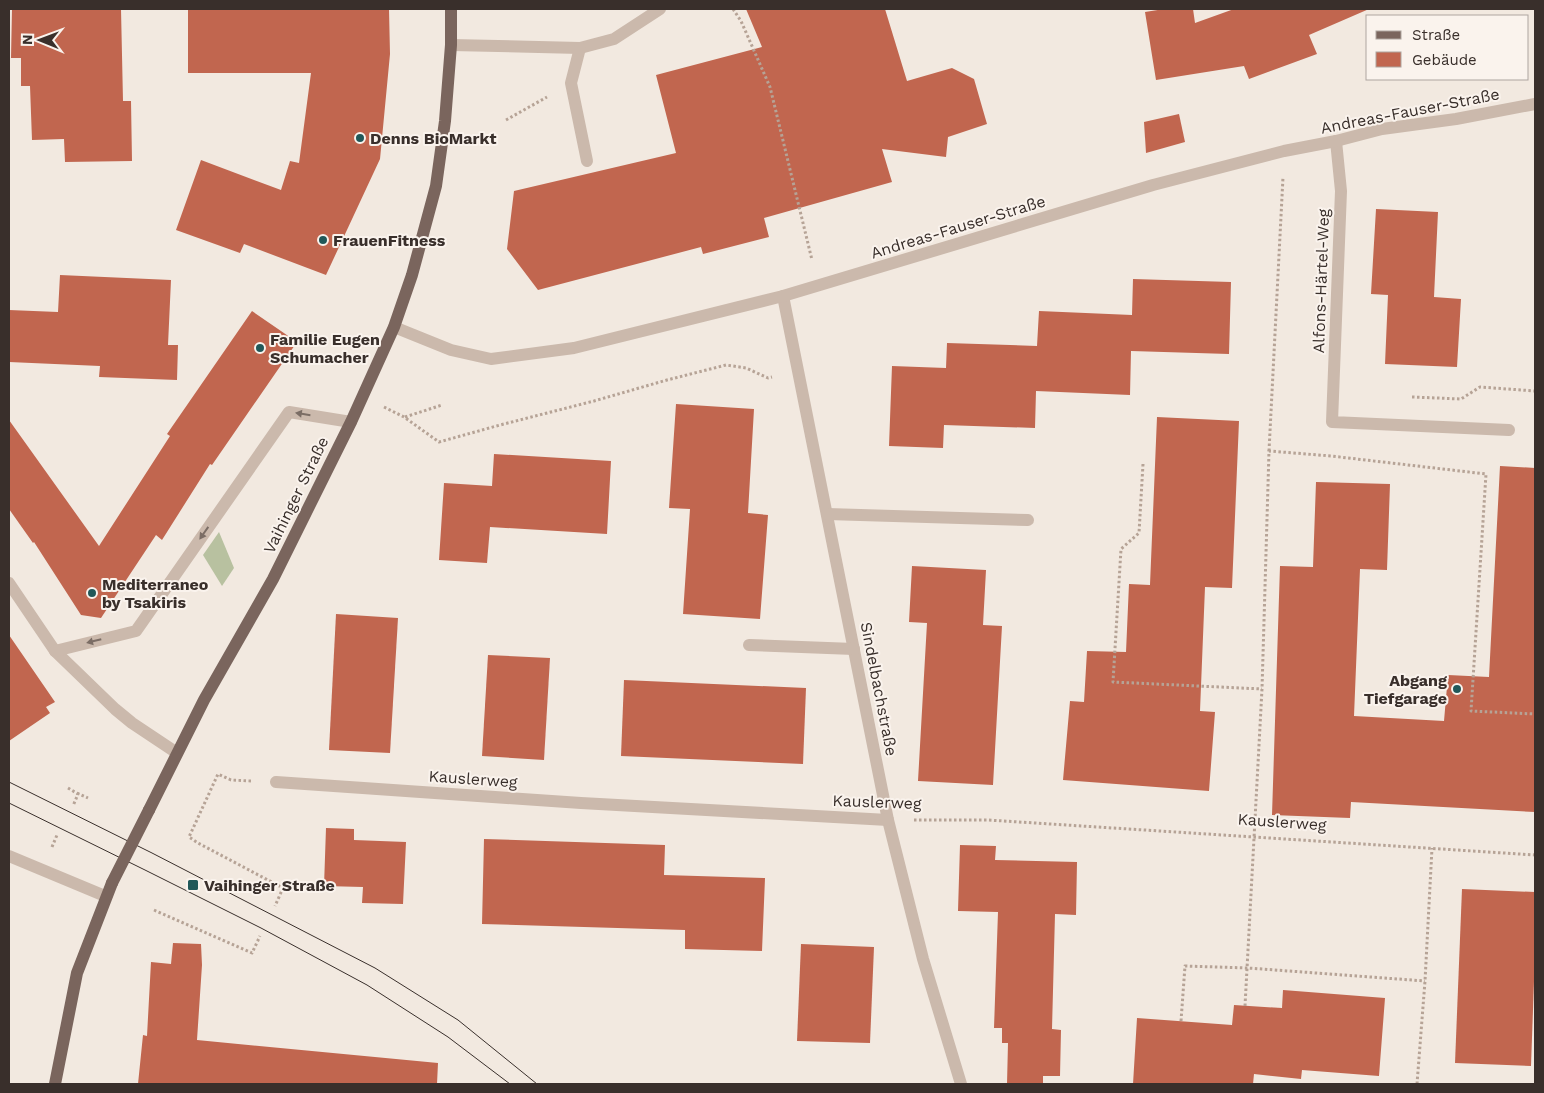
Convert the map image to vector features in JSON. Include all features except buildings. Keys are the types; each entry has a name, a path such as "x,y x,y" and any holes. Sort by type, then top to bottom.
{"main road":[{"name":"Vaihinger Straße","path":"55,1084 77,973 105,896 204,700 273,579 351,422 394,327 412,275 436,186 445,120 451,9"}],"street":[{"path":"450,45 580,48 614,39 660,9"},
{"path":"580,48 571,83 587,161"},
{"name":"Andreas-Fauser-Straße","path":"394,327 451,350 491,359 574,348 784,296 1153,185 1284,151 1336,141 1382,129 1456,119 1535,104"},
{"name":"Alfons-Härtel-Weg","path":"1336,141 1341,191 1332,422 1509,430"},
{"name":"Sindelbachstraße","path":"784,296 888,820 922,959 961,1084"},
{"path":"55,651 136,631 288,412 351,422"},
{"path":"827,514 1028,520"},
{"path":"9,583 55,651 121,714 176,753"},
{"path":"750,645 854,649"},
{"name":"Kauslerweg","path":"276,782 581,803 888,820"},
{"path":"9,856 105,896"}],"path":[{"path":"733,9 741,21 770,87 819,285"},
{"path":"506,120 571,83"},
{"path":"1245,1006 1262,688 1269,451 1284,151"},
{"path":"363,397 404,417 439,442 726,365 746,368 768,378 798,367"},
{"path":"1412,397 1460,399 1480,387 1535,391"},
{"path":"404,417 442,405"},
{"path":"1269,451 1331,456 1486,474 1471,711 1535,714"},
{"path":"1143,464 1139,533 1121,549 1113,682 1262,688"},
{"path":"275,906 283,888 189,837 218,774 231,780 276,782"},
{"path":"73,806 78,794 68,788 88,798"},
{"name":"Kauslerweg","path":"888,820 988,820 1535,854"},
{"path":"1417,1084 1432,848"},
{"path":"154,910 252,953 260,936"},
{"path":"1181,1021 1185,966 1248,968 1425,981"}],"green space":[{"path":"219,532 234,568 222,586 203,555"}],"tram line":[{"path":"9,782 375,968 458,1020 537,1084"},
{"path":"9,803 261,928 367,985 448,1037 510,1084"}],"place":[{"name":"Denns BioMarkt","path":"360,138"},
{"name":"FrauenFitness","path":"323,240"},
{"name":"Familie Eugen Schumacher","path":"260,348"},
{"name":"Mediterraneo by Tsakiris","path":"92,593"},
{"name":"Abgang Tiefgarage","path":"1457,689"},
{"name":"Vaihinger Straße","path":"193,885"}]}
